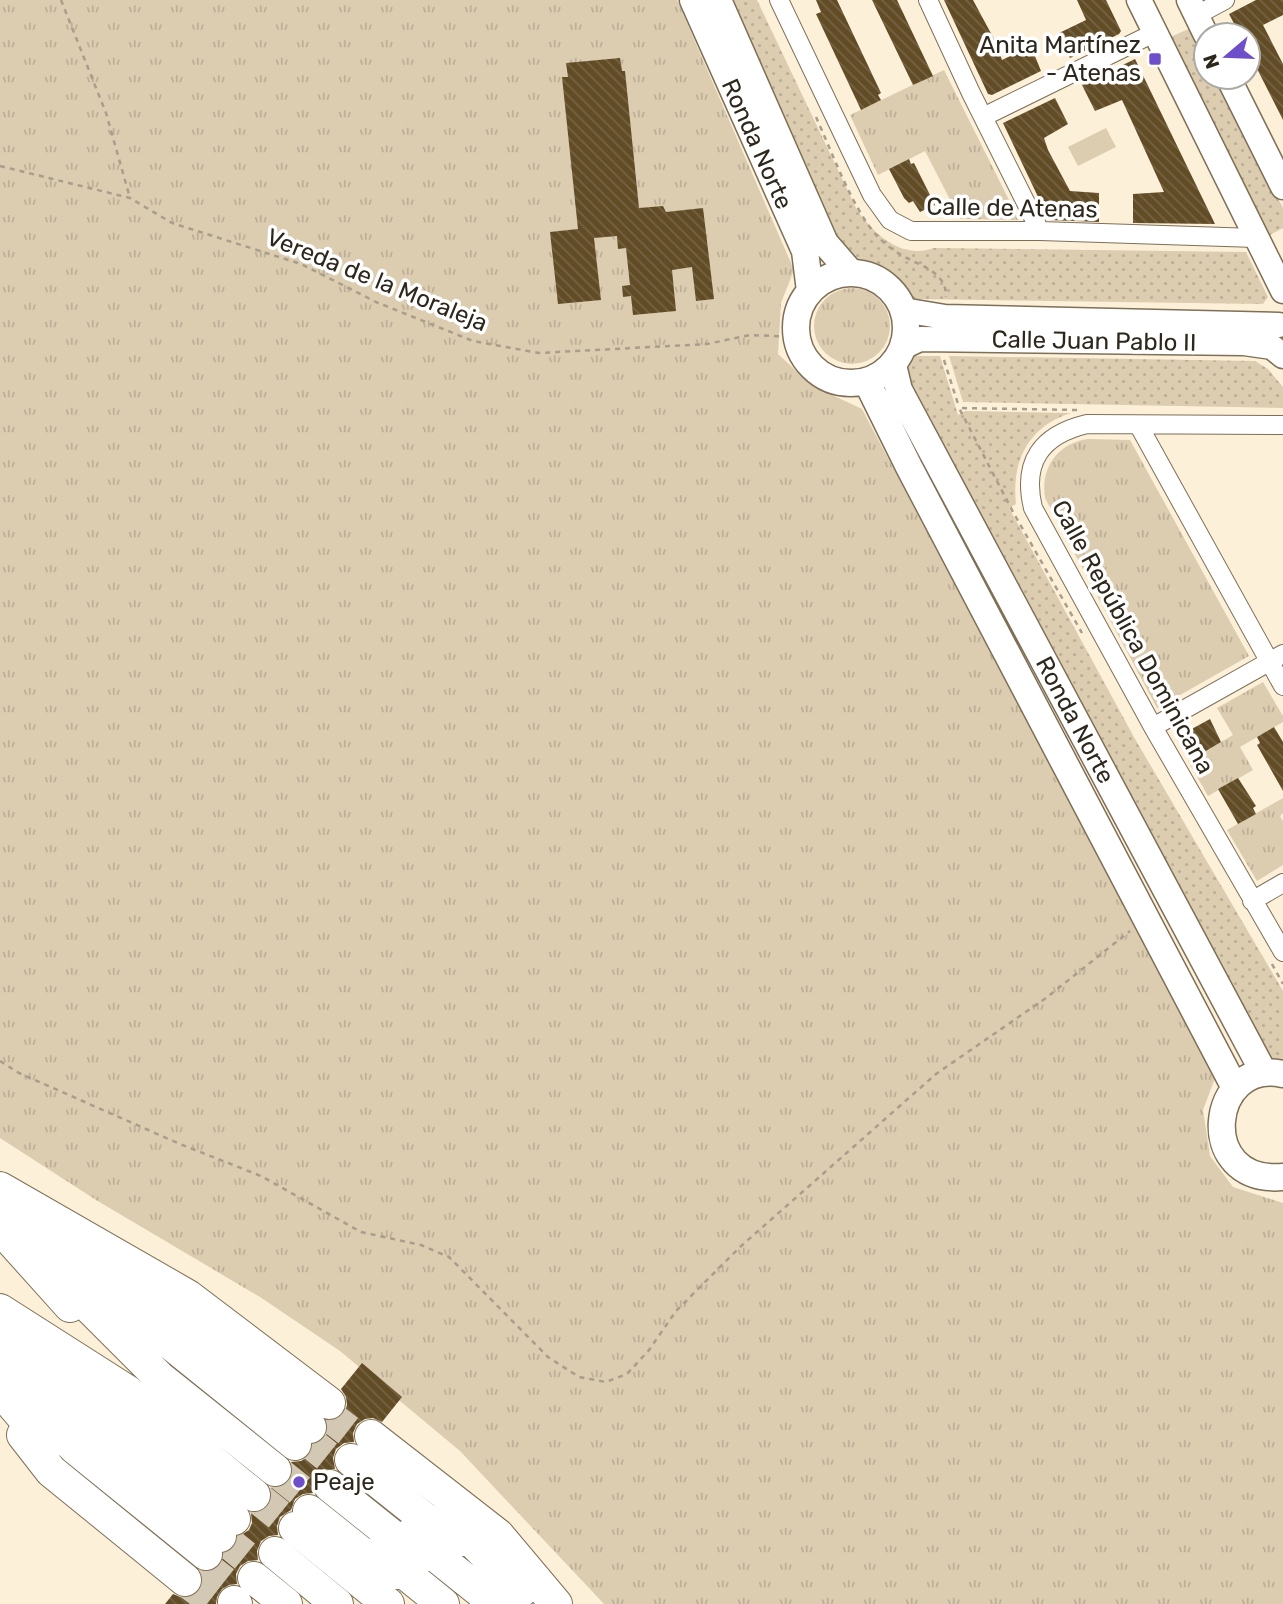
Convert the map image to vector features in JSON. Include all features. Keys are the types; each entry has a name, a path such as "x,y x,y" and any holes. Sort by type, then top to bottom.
{"highway":[{"path":"0,1204 188,1296 258,1490"},
{"path":"0,1204 181,1339 258,1490"},
{"path":"0,1204 160,1378 258,1490"},
{"path":"0,1228 152,1398 258,1490"},
{"path":"0,1310 127,1391 258,1490"},
{"path":"0,1318 258,1490"},
{"path":"0,1324 119,1410 258,1490"},
{"path":"0,1333 110,1418 258,1490"},
{"path":"0,1341 258,1490"},
{"path":"0,1350 94,1434 258,1490"},
{"path":"0,1361 83,1440 258,1490"},
{"path":"0,1371 75,1448 258,1490"},
{"path":"0,1380 77,1463 258,1490"},
{"path":"0,1390 67,1468 258,1490"},
{"path":"0,1406 51,1471 258,1490"},
{"path":"286,1604 296,1530"},
{"path":"296,1530 304,1604"},
{"path":"296,1530 321,1604"},
{"path":"296,1530 337,1604"},
{"path":"296,1530 355,1604"},
{"path":"296,1530 372,1604"},
{"path":"296,1530 388,1604"},
{"path":"296,1530 409,1604"},
{"path":"296,1530 426,1604"},
{"path":"296,1530 443,1604"},
{"path":"296,1530 464,1604"},
{"path":"296,1530 480,1604"},
{"path":"296,1530 496,1604"},
{"path":"296,1530 466,1566 509,1604"},
{"path":"296,1530 470,1555 522,1604"},
{"path":"296,1530 476,1545 534,1604"},
{"path":"296,1530 494,1544 547,1604"},
{"path":"296,1530 498,1535 556,1604"}],"main road":[{"name":"Ronda Norte","path":"693,0 805,251 810,291"},
{"name":"Ronda Norte","path":"718,0 825,243 850,273"},
{"path":"1139,0 1283,291"},
{"path":"1235,91 1283,187"},
{"path":"898,356 881,375 867,382 848,384 830,380 814,370 802,355 796,337 796,318 801,303 810,291 828,278 850,273 867,275 883,283 895,295 903,310"},
{"name":"Ronda Norte","path":"867,382 1235,1088 1248,1078 1273,1074 899,390 898,356 906,328 903,310"},
{"name":"Calle Juan Pablo II","path":"903,310 945,317 1281,321"},
{"path":"1281,321 1279,341 1283,356"},
{"name":"Calle Juan Pablo II","path":"898,356 920,339 1244,343 1272,347 1283,356"},
{"path":"1235,1088 1225,1102 1220,1118 1221,1135 1227,1151 1237,1164 1252,1174 1268,1178 1283,1177"}],"street":[{"name":"Calle de Atenas","path":"779,0 872,195 890,220 911,231 1040,231 1256,238"},
{"path":"928,0 1040,231"},
{"path":"1198,17 1225,0"},
{"path":"983,117 1154,33"},
{"name":"Calle República Dominicana","path":"1276,956 1252,901 1033,508 1029,483 1037,454 1047,441 1060,432 1087,424 1283,425"},
{"path":"1139,426 1276,658 1283,686"},
{"path":"1153,727 1276,658"},
{"path":"1252,901 1283,883"}],"path":[{"path":"61,0 106,113 130,198"},
{"name":"Vereda de la Moraleja","path":"0,166 130,198 172,223 301,264 376,302 473,341 539,353 707,344 750,335 796,337"},
{"path":"1076,410 959,408 1013,512 1082,633"},
{"path":"0,1061 31,1079 261,1176 362,1232 421,1245 449,1257 548,1357 579,1377 606,1382 628,1374 649,1350 676,1311 740,1247 936,1073 1046,998 1146,918"},
{"path":"1276,956 1283,984"}],"green space":[{"path":"0,0 677,0 794,270 781,303 778,354 813,386 862,409 1215,1078 1203,1110 1210,1156 1233,1187 1283,1203 1283,1604 604,1604 460,1451 340,1351 260,1297 96,1200 0,1138"},
{"path":"730,0 757,0 857,210 880,236 890,243 911,251 934,248 1246,252 1268,297 1263,304 913,299 898,278 889,271 852,256 837,242"},
{"path":"1192,30 1192,84 1168,38"},
{"path":"944,70 1019,220 960,219 925,151 878,175 850,115"},
{"path":"1195,91 1223,91 1283,208 1283,228 1270,235"},
{"path":"1106,128 1116,147 1078,166 1068,147"},
{"path":"845,288 859,288 873,294 884,305 890,326 887,341 879,353 859,364 845,364 831,358 820,347 814,333 814,319 820,305 831,294"},
{"path":"912,356 940,356 958,415 965,411 1071,413 1044,427 1026,447 1017,473 1016,504 1009,508 1135,739 1283,991 1283,1063 1264,1056 905,381 904,368"},
{"path":"949,356 1255,361 1268,369 1283,387 1283,408 963,402"},
{"path":"1088,439 1130,440 1249,656 1157,708 1045,498 1045,477 1053,459 1068,446"},
{"path":"1263,682 1283,716 1283,722 1240,747 1253,770 1208,796 1188,761 1233,735 1217,708"},
{"path":"1283,798 1283,813 1280,816 1283,821 1283,865 1257,881 1227,830"}],"building":[{"path":"816,0 837,0 881,93 878,95 881,100 861,110 816,14 821,12"},
{"path":"872,0 897,0 933,76 913,85"},
{"path":"944,0 973,0 1002,60 1031,46 1041,71 992,95 988,94"},
{"path":"1077,0 1106,0 1121,31 1070,58 1057,34 1086,20"},
{"path":"1256,0 1283,0 1283,15 1263,25 1283,64 1283,120 1262,79 1262,21 1233,21 1229,14"},
{"path":"620,58 622,71 625,71 639,208 663,206 666,212 703,208 714,299 696,301 692,267 672,270 676,311 633,315 631,296 623,297 622,286 630,285 626,248 618,249 617,236 594,238 601,300 558,304 550,232 578,229 562,77 568,77 566,63"},
{"path":"1135,59 1215,224 1133,223 1133,194 1164,192 1122,100 1095,111 1082,85"},
{"path":"1055,98 1068,124 1044,138 1048,150 1070,191 1099,193 1099,222 1049,220 1003,123"},
{"path":"909,159 911,164 914,163 935,205 920,212 913,201 909,203 904,198 889,169"},
{"path":"1210,719 1221,742 1199,755 1188,731"},
{"path":"1274,727 1283,742 1283,791 1257,745 1260,743 1257,737"},
{"path":"1238,778 1256,806 1253,808 1256,814 1238,824 1218,789"},
{"path":"362,1363 402,1397 382,1422 373,1418 357,1424 353,1433 354,1442 344,1443 336,1449 333,1458 335,1469 324,1469 316,1474 312,1484 313,1493 303,1494 295,1499 291,1510 280,1517 278,1535 261,1541 257,1551 258,1560 248,1561 240,1566 236,1574 237,1584 222,1589 216,1604 165,1604 173,1594 183,1598 199,1592 203,1582 201,1571 212,1571 220,1566 224,1554 234,1548 238,1537 249,1530 252,1523 251,1513 261,1512 269,1506 271,1488 281,1487 289,1482 293,1472 291,1462 301,1461 309,1456 313,1445 325,1438 327,1421 337,1420 344,1414 347,1405 341,1389"}],"tunnel":[{"path":"323,1411 364,1443"},
{"path":"302,1436 343,1469"},
{"path":"275,1470 316,1503"},
{"path":"254,1495 295,1528"},
{"path":"220,1536 261,1569"},
{"path":"199,1562 241,1595"},
{"path":"185,1580 216,1604"}],"place":[{"name":"Anita Martínez - Atenas","path":"1155,59"},
{"name":"Peaje","path":"299,1482"}]}
